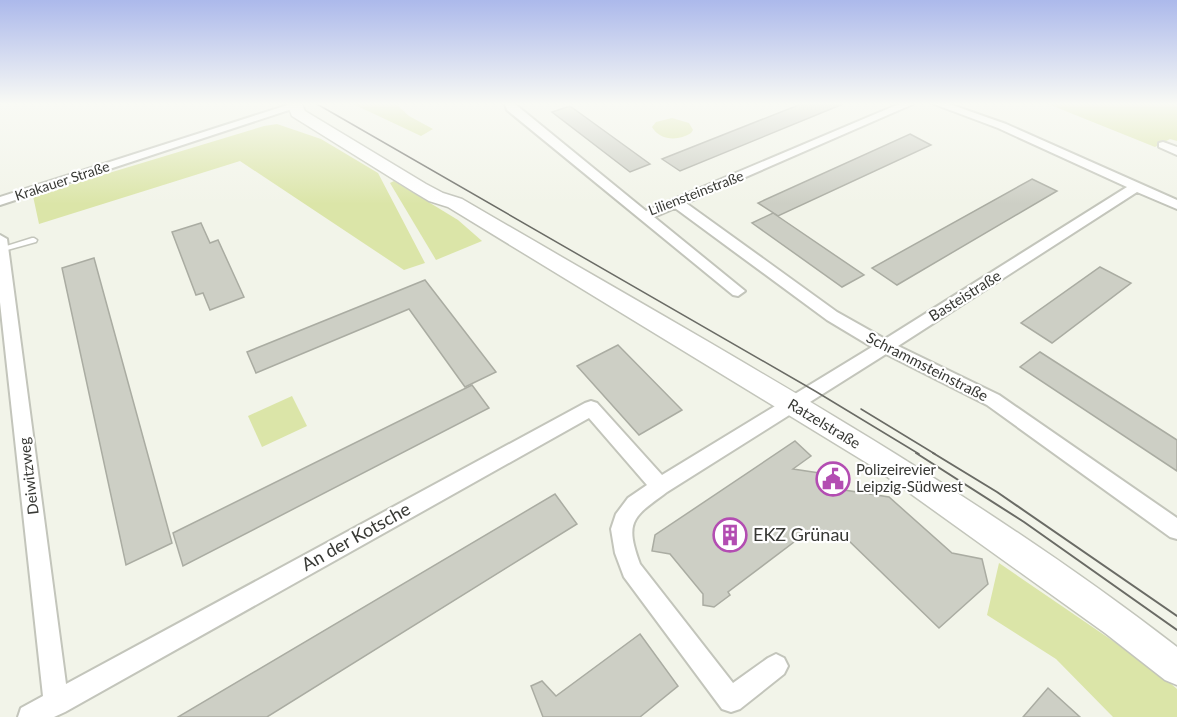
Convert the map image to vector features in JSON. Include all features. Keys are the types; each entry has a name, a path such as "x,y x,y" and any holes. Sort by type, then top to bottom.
{"main road":[{"name":"Ratzelstraße","path":"338,137 436,197 455,203 882,458 1117,621 1177,668"}],"street":[{"name":"Krakauer Straße","path":"0,201 195,137"},
{"name":"Liliensteinstraße","path":"548,137 645,216 830,137"},
{"path":"1027,137 1177,205"},
{"path":"1163,145 1177,151"},
{"name":"Basteistraße","path":"793,405 1136,187"},
{"name":"Schrammsteinstraße","path":"677,203 832,316 884,346 993,400 1177,530"},
{"path":"645,216 738,291"},
{"name":"Deiwitzweg","path":"0,246 56,703"},
{"path":"776,666 731,700 632,570 623,546 619,526 630,507 660,486 793,405"},
{"name":"An der Kotsche","path":"30,717 591,408 660,486"}],"lane":[{"name":"Deiwitzweg","path":"0,246 34,240"}],"green space":[{"path":"226,137 316,137 378,173 425,263 404,270 240,161 39,224 33,196"},
{"path":"1131,137 1177,137 1177,141 1170,139 1155,147"},
{"path":"394,181 458,220 482,241 436,260 390,183"},
{"path":"292,396 307,426 262,447 248,416"},
{"path":"999,563 1154,669 1177,689 1177,717 1113,717 1056,659 987,615"}],"building":[{"path":"585,137 613,137 650,164 630,172"},
{"path":"716,137 762,137 680,171 662,159"},
{"path":"902,137 917,137 931,145 778,216 758,203"},
{"path":"1032,179 1057,191 897,285 872,268"},
{"path":"773,213 864,275 842,287 752,223"},
{"path":"201,223 210,243 218,240 244,297 210,310 203,293 196,295 172,232"},
{"path":"94,258 172,543 126,565 62,268"},
{"path":"1100,267 1131,283 1052,343 1021,323"},
{"path":"425,280 496,372 465,387 409,309 256,373 247,352"},
{"path":"618,345 682,410 639,435 577,366"},
{"path":"1040,352 1177,440 1177,471 1020,367"},
{"path":"472,385 489,408 183,566 173,533"},
{"name":"EKZ Grünau","path":"795,441 811,456 793,469 833,475 837,479 838,489 889,497 952,553 982,559 988,584 939,628 848,540 806,533 728,592 730,595 714,607 703,605 703,594 670,554 652,551 655,535"},
{"path":"555,494 577,524 267,717 178,717"},
{"path":"640,634 678,686 640,717 543,717 531,686 542,681 556,696"},
{"path":"1048,688 1080,717 1023,717"}],"tram line":[{"path":"375,137 815,391 919,454"},
{"path":"861,409 935,454"},
{"path":"916,453 1024,522 1177,630"},
{"path":"933,453 997,492 1177,616"}],"place":[{"name":"Polizeirevier Leipzig-Südwest","path":"833,479"},
{"name":"EKZ Grünau","path":"730,535"}]}
